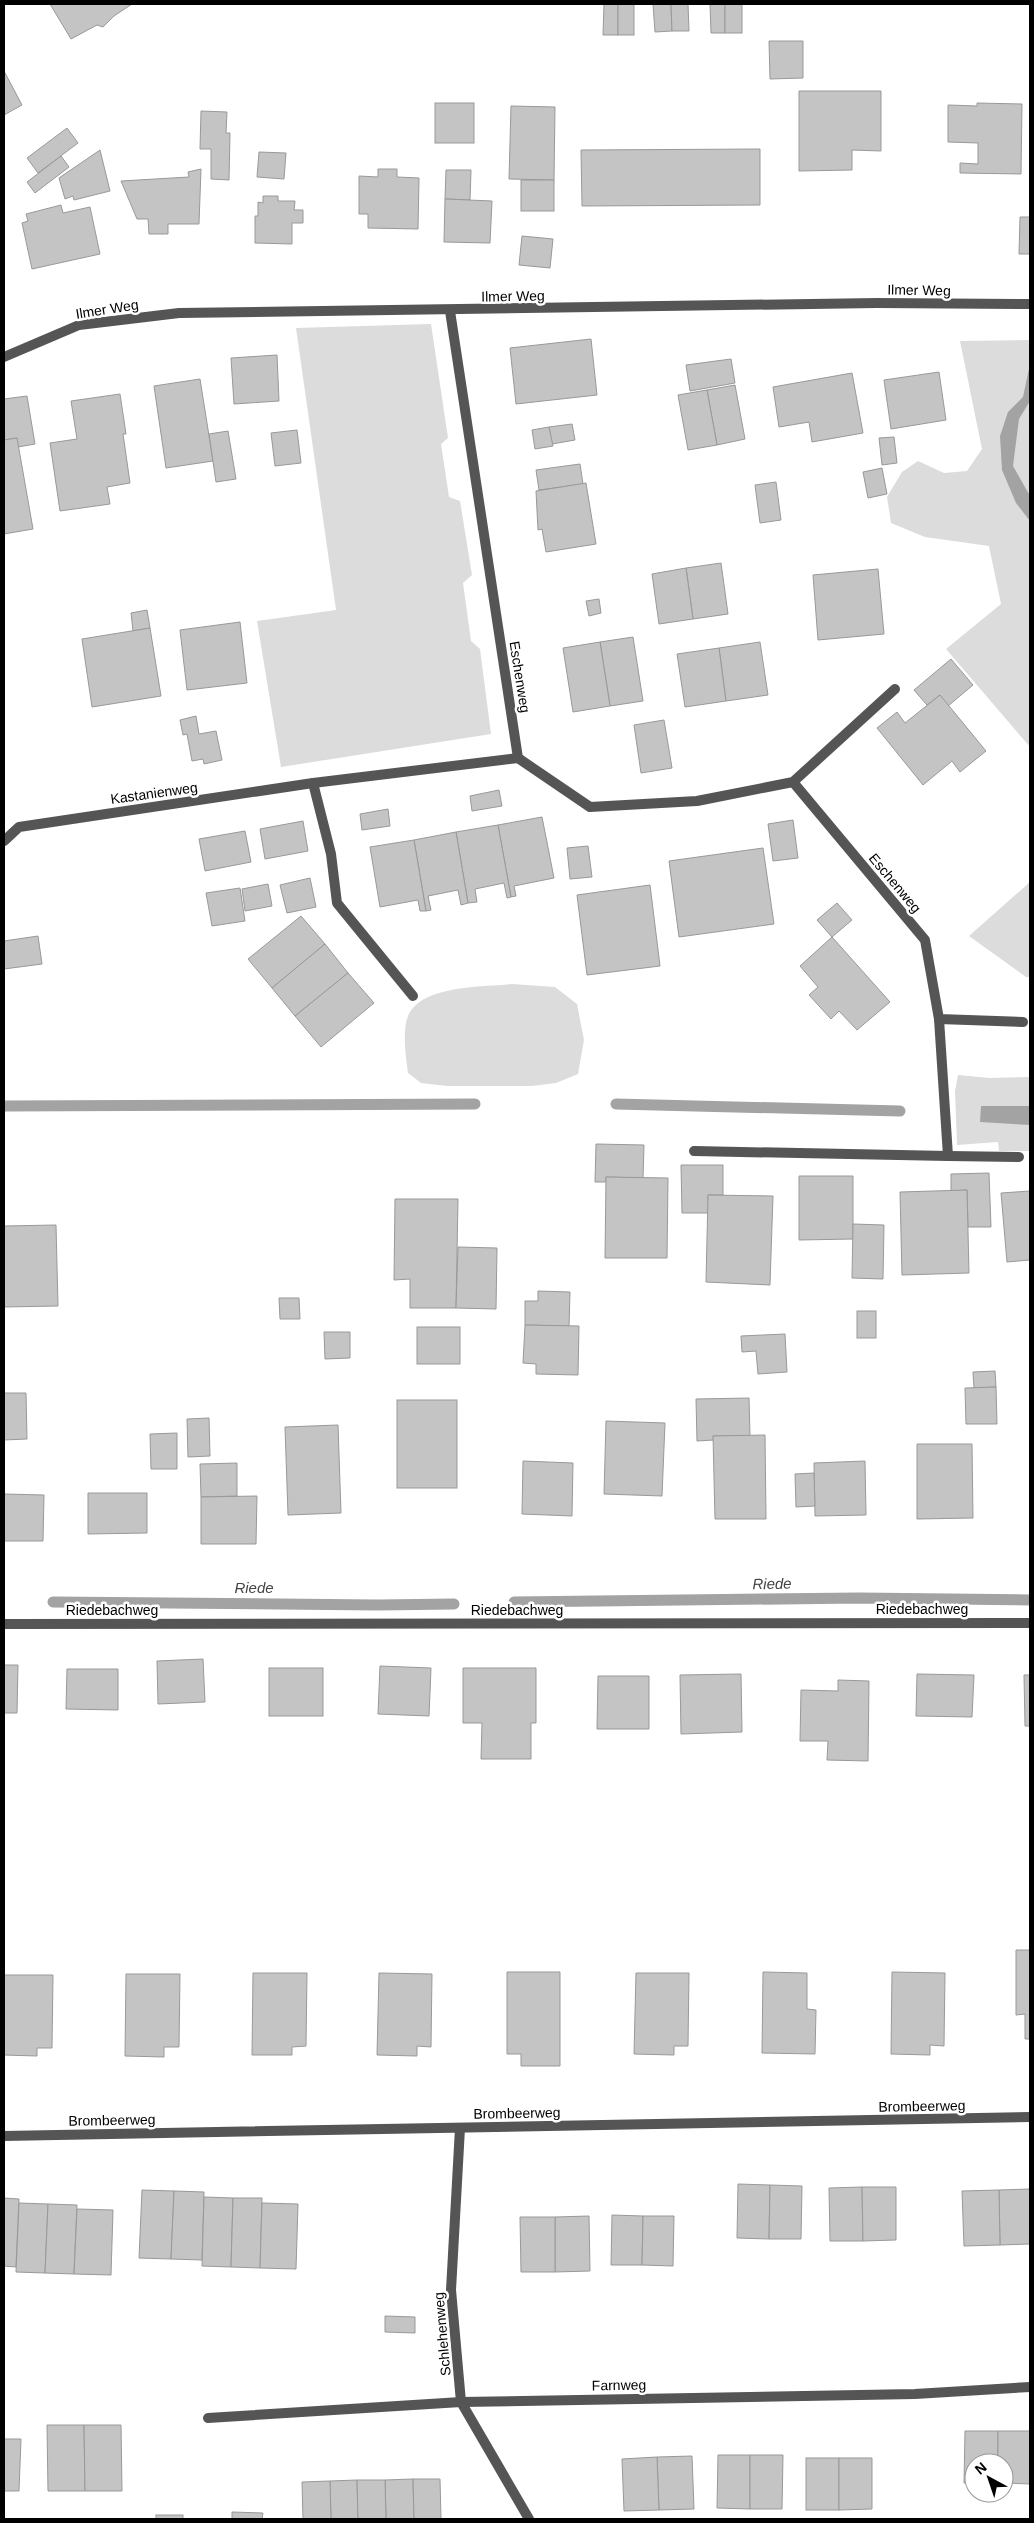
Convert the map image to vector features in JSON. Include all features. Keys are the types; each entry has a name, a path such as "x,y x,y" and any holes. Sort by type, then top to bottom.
{"street":[{"name":"Ilmer Weg","path":"4,357 79,325 179,313 450,311 877,303 1030,304"},
{"name":"Eschenweg","path":"450,311 518,758"},
{"path":"518,758 590,807 696,800 794,782 895,689"},
{"name":"Kastanienweg","path":"4,841 19,826 313,783 518,758"},
{"name":"Eschenweg","path":"794,782 925,940 938,1019 948,1156"},
{"path":"313,783 331,854 337,904 413,996"},
{"path":"938,1019 1023,1022"},
{"path":"694,1151 1019,1157"},
{"name":"Riedebachweg","path":"4,1624 1030,1623"},
{"name":"Brombeerweg","path":"4,2136 1030,2117"},
{"name":"Schlehenweg","path":"460,2128 451,2290 461,2402 529,2519"},
{"name":"Farnweg","path":"208,2418 461,2402 915,2394 1030,2387"}],"shaded area":[{"path":"431,324 448,438 441,444 449,497 460,501 472,575 463,583 471,641 480,649 491,734 281,767 257,621 336,610 296,328"},
{"path":"1030,340 1030,747 946,649 1001,604 989,546 925,537 891,523 887,497 902,472 918,461 944,473 967,471 982,449 960,341"},
{"path":"1030,364 1030,401 1019,419 1013,466 1030,496 1030,521 1016,503 1002,470 1000,436 1008,412 1023,397"},
{"path":"1030,882 1030,977 1026,977 969,936"},
{"path":"512,984 555,987 577,1004 584,1040 578,1074 556,1083 532,1086 447,1086 421,1083 408,1073 405,1042 407,1018 418,1003 442,992 456,989"},
{"path":"958,1075 990,1078 1030,1077 1030,1151 999,1151 998,1142 957,1145 955,1091"},
{"path":"981,1106 1030,1106 1030,1125 980,1122"}],"building":[{"path":"50,4 132,4 114,16 103,27 97,25 71,39"},
{"path":"604,4 618,4 618,35 603,35"},
{"path":"618,4 634,4 634,35 618,35"},
{"path":"653,4 671,4 672,31 655,32"},
{"path":"671,4 688,4 689,31 672,31"},
{"path":"710,4 725,4 725,33 711,33"},
{"path":"725,4 742,4 742,33 725,33"},
{"path":"769,41 803,41 803,78 770,79"},
{"path":"4,71 22,105 4,115"},
{"path":"799,91 881,91 881,151 852,150 852,170 799,171"},
{"path":"435,103 474,103 474,143 435,143"},
{"path":"977,103 1022,104 1021,174 960,173 960,163 978,164 978,143 948,142 948,105 977,106"},
{"path":"511,106 555,107 554,180 509,179"},
{"path":"201,111 227,112 226,133 230,133 229,180 211,179 211,149 200,149"},
{"path":"67,128 78,143 38,173 27,158"},
{"path":"760,149 760,205 582,206 581,150"},
{"path":"100,150 110,191 74,200 73,196 65,199 59,178"},
{"path":"259,152 286,153 284,179 257,177"},
{"path":"61,156 69,167 35,193 27,182"},
{"path":"201,169 199,224 168,224 168,234 149,234 148,219 137,219 121,181 189,177 188,172"},
{"path":"378,169 397,169 397,177 419,178 418,229 368,228 368,214 359,214 359,176 378,177"},
{"path":"446,170 471,170 470,200 445,199"},
{"path":"521,180 554,180 554,211 521,211"},
{"path":"263,196 278,196 278,201 295,201 294,210 303,210 303,223 292,223 292,244 255,243 255,216 258,216 258,202 263,203"},
{"path":"445,199 492,201 490,243 444,242"},
{"path":"61,205 63,213 90,207 100,254 32,269 22,223 28,221 26,214"},
{"path":"1020,217 1030,217 1030,254 1019,254"},
{"path":"522,236 553,239 550,268 519,265"},
{"path":"591,339 597,395 516,404 510,348"},
{"path":"277,355 279,401 234,404 231,358"},
{"path":"731,359 735,383 690,391 686,365"},
{"path":"939,372 946,420 891,429 884,380"},
{"path":"852,373 863,433 812,442 809,422 779,427 773,387"},
{"path":"200,379 213,461 166,468 154,386"},
{"path":"735,385 745,439 717,445 707,390"},
{"path":"707,390 717,445 688,450 678,395"},
{"path":"120,394 130,483 107,487 110,504 60,511 50,443 77,439 71,401"},
{"path":"27,396 35,444 18,447 17,438 4,440 4,399"},
{"path":"572,424 575,440 552,444 549,427"},
{"path":"549,427 553,446 535,449 532,430"},
{"path":"297,430 301,463 275,466 271,433"},
{"path":"228,431 236,479 216,482 209,434"},
{"path":"894,437 897,463 882,465 879,438"},
{"path":"17,438 33,529 4,534 4,440"},
{"path":"580,464 583,484 539,490 536,470"},
{"path":"882,468 887,494 868,498 863,472"},
{"path":"776,482 781,520 760,523 755,485"},
{"path":"586,483 596,544 546,552 542,529 538,530 536,491"},
{"path":"721,563 728,614 693,619 686,568"},
{"path":"686,568 693,619 659,624 652,574"},
{"path":"878,569 884,634 818,640 813,575"},
{"path":"599,599 601,613 589,616 586,601"},
{"path":"147,610 150,628 133,631 131,613"},
{"path":"240,622 247,683 187,690 180,630"},
{"path":"150,628 161,696 92,707 82,639"},
{"path":"633,637 643,701 610,706 600,642"},
{"path":"600,642 610,706 573,712 563,648"},
{"path":"760,642 768,695 726,701 719,648"},
{"path":"719,648 726,701 685,707 677,654"},
{"path":"951,659 973,685 948,706 940,695 927,705 914,690"},
{"path":"940,695 986,751 960,772 952,761 923,785 877,728 897,712 905,723"},
{"path":"196,716 199,734 216,731 222,760 204,764 203,759 192,761 187,734 183,735 180,720"},
{"path":"664,720 672,768 641,773 634,725"},
{"path":"499,790 502,806 472,811 470,796"},
{"path":"388,809 390,826 362,830 360,814"},
{"path":"542,817 554,878 514,886 516,896 511,897 498,825"},
{"path":"793,820 798,858 773,861 768,824"},
{"path":"303,821 308,851 265,859 260,829"},
{"path":"498,825 511,897 507,898 504,883 475,889 477,902 468,903 456,832"},
{"path":"245,831 251,862 205,871 199,839"},
{"path":"456,832 468,903 461,905 458,890 428,896 431,910 426,911 414,840"},
{"path":"414,840 426,911 420,911 418,900 380,907 370,847"},
{"path":"588,846 592,877 570,879 567,848"},
{"path":"763,848 774,924 679,937 669,861"},
{"path":"310,878 316,907 287,913 280,885"},
{"path":"268,884 272,906 245,911 242,889"},
{"path":"650,885 660,966 587,975 577,895"},
{"path":"240,888 245,921 212,926 206,893"},
{"path":"837,903 852,920 832,937 817,920"},
{"path":"301,916 325,944 272,988 248,959"},
{"path":"38,936 42,964 4,969 4,941"},
{"path":"832,937 890,1002 857,1030 839,1011 831,1019 809,995 818,987 800,966"},
{"path":"325,944 348,973 295,1016 272,988"},
{"path":"348,973 374,1003 321,1047 295,1016"},
{"path":"596,1144 644,1145 643,1178 606,1177 606,1182 595,1182"},
{"path":"681,1165 723,1165 723,1195 708,1195 709,1213 682,1213"},
{"path":"989,1173 991,1227 968,1227 967,1190 951,1191 951,1174"},
{"path":"799,1176 853,1176 853,1239 799,1240"},
{"path":"606,1177 668,1178 667,1258 605,1258"},
{"path":"967,1190 969,1273 902,1275 900,1192"},
{"path":"1030,1191 1030,1260 1007,1262 1001,1193"},
{"path":"708,1195 773,1196 770,1285 706,1282"},
{"path":"395,1199 458,1199 456,1308 410,1308 410,1279 394,1280"},
{"path":"853,1224 884,1225 883,1279 852,1278"},
{"path":"56,1225 58,1306 4,1307 4,1226"},
{"path":"458,1247 497,1248 496,1309 456,1308"},
{"path":"538,1291 570,1292 569,1326 525,1325 525,1301 538,1301"},
{"path":"279,1298 299,1298 300,1319 280,1319"},
{"path":"857,1311 876,1311 876,1338 857,1338"},
{"path":"525,1325 579,1326 578,1375 536,1374 536,1364 523,1363"},
{"path":"417,1327 460,1327 460,1364 417,1364"},
{"path":"324,1332 350,1332 350,1358 325,1359"},
{"path":"785,1334 787,1372 758,1374 756,1351 742,1352 741,1336"},
{"path":"995,1371 996,1387 974,1388 973,1372"},
{"path":"996,1387 997,1424 966,1424 965,1388"},
{"path":"4,1393 26,1393 27,1439 4,1440"},
{"path":"749,1398 750,1436 713,1436 714,1440 697,1441 696,1399"},
{"path":"397,1400 457,1400 457,1488 397,1488"},
{"path":"209,1418 210,1456 188,1457 187,1419"},
{"path":"606,1421 665,1423 662,1496 604,1494"},
{"path":"338,1425 341,1513 288,1515 285,1427"},
{"path":"177,1433 177,1469 151,1469 150,1434"},
{"path":"765,1435 766,1519 715,1519 713,1436"},
{"path":"917,1444 972,1444 973,1518 917,1519"},
{"path":"523,1461 573,1463 572,1516 522,1514"},
{"path":"865,1461 866,1515 815,1516 814,1463"},
{"path":"237,1463 237,1496 201,1497 200,1464"},
{"path":"814,1473 815,1506 796,1507 795,1474"},
{"path":"88,1493 147,1493 147,1533 88,1534"},
{"path":"4,1494 44,1495 43,1541 4,1541"},
{"path":"257,1496 256,1544 201,1544 201,1497"},
{"path":"203,1659 205,1702 158,1704 157,1661"},
{"path":"4,1665 18,1665 17,1713 4,1713"},
{"path":"380,1666 431,1668 429,1716 378,1714"},
{"path":"269,1668 323,1668 323,1716 269,1716"},
{"path":"463,1668 536,1668 536,1723 531,1723 531,1759 481,1759 482,1723 463,1723"},
{"path":"67,1669 118,1669 118,1710 66,1709"},
{"path":"741,1674 742,1732 681,1734 680,1675"},
{"path":"917,1674 974,1675 972,1717 916,1716"},
{"path":"1024,1675 1030,1675 1030,1726 1025,1726"},
{"path":"598,1676 649,1676 649,1729 597,1729"},
{"path":"838,1680 869,1681 868,1761 827,1760 828,1741 800,1741 801,1690 838,1691"},
{"path":"1016,1950 1030,1950 1030,2039 1025,2039 1025,2014 1016,2015"},
{"path":"507,1972 560,1972 560,2066 521,2066 521,2054 507,2054"},
{"path":"763,1972 807,1973 807,2009 816,2010 815,2054 762,2053"},
{"path":"892,1972 945,1973 944,2046 930,2045 930,2055 891,2054"},
{"path":"253,1973 307,1973 306,2046 292,2047 292,2055 252,2055"},
{"path":"379,1973 432,1974 431,2047 417,2046 417,2056 377,2055"},
{"path":"636,1973 689,1973 688,2046 674,2046 674,2055 634,2054"},
{"path":"126,1974 180,1974 179,2047 164,2047 164,2057 125,2056"},
{"path":"4,1975 53,1975 52,2048 37,2048 37,2056 4,2055"},
{"path":"738,2184 770,2185 769,2239 737,2238"},
{"path":"770,2185 802,2186 801,2239 769,2239"},
{"path":"862,2187 863,2241 830,2241 829,2188"},
{"path":"862,2187 896,2187 896,2240 863,2241"},
{"path":"1030,2189 1030,2244 1000,2245 999,2190"},
{"path":"142,2190 174,2191 171,2259 139,2258"},
{"path":"999,2190 1000,2245 964,2246 962,2191"},
{"path":"174,2191 204,2192 202,2260 171,2259"},
{"path":"204,2197 233,2198 231,2267 202,2266"},
{"path":"4,2198 19,2199 16,2267 4,2266"},
{"path":"233,2198 262,2198 260,2268 231,2267"},
{"path":"19,2203 48,2204 45,2273 16,2272"},
{"path":"262,2203 298,2204 296,2269 260,2268"},
{"path":"48,2204 77,2205 74,2274 45,2273"},
{"path":"77,2209 113,2210 111,2275 74,2274"},
{"path":"612,2215 643,2216 642,2265 611,2265"},
{"path":"589,2216 590,2271 555,2272 555,2217"},
{"path":"643,2216 674,2216 673,2266 642,2265"},
{"path":"520,2217 555,2217 555,2272 521,2272"},
{"path":"385,2316 415,2317 415,2333 385,2332"},
{"path":"47,2425 84,2425 85,2491 48,2491"},
{"path":"84,2425 121,2425 122,2491 85,2491"},
{"path":"965,2431 998,2431 998,2453 965,2453"},
{"path":"998,2431 1030,2431 1030,2484 1014,2483 1014,2453 998,2453"},
{"path":"4,2439 21,2439 19,2491 4,2491"},
{"path":"718,2455 750,2455 750,2509 717,2508"},
{"path":"750,2455 783,2455 782,2509 750,2509"},
{"path":"692,2456 694,2509 659,2510 657,2457"},
{"path":"657,2457 659,2510 624,2511 622,2459"},
{"path":"806,2458 839,2458 839,2510 806,2510"},
{"path":"839,2458 872,2458 872,2509 839,2510"},
{"path":"413,2479 414,2519 386,2519 385,2480"},
{"path":"413,2479 440,2479 441,2519 414,2519"},
{"path":"357,2480 358,2519 331,2519 330,2481"},
{"path":"357,2480 385,2480 386,2519 358,2519"},
{"path":"330,2481 331,2519 303,2519 302,2482"},
{"path":"232,2512 263,2513 262,2519 232,2519"},
{"path":"156,2515 183,2515 183,2519 156,2519"}],"waterway":[{"path":"4,1106 475,1104"},
{"path":"616,1104 900,1111"},
{"name":"Riede","path":"514,1602 859,1598 1030,1600"},
{"name":"Riede","path":"53,1602 454,1604"}]}
